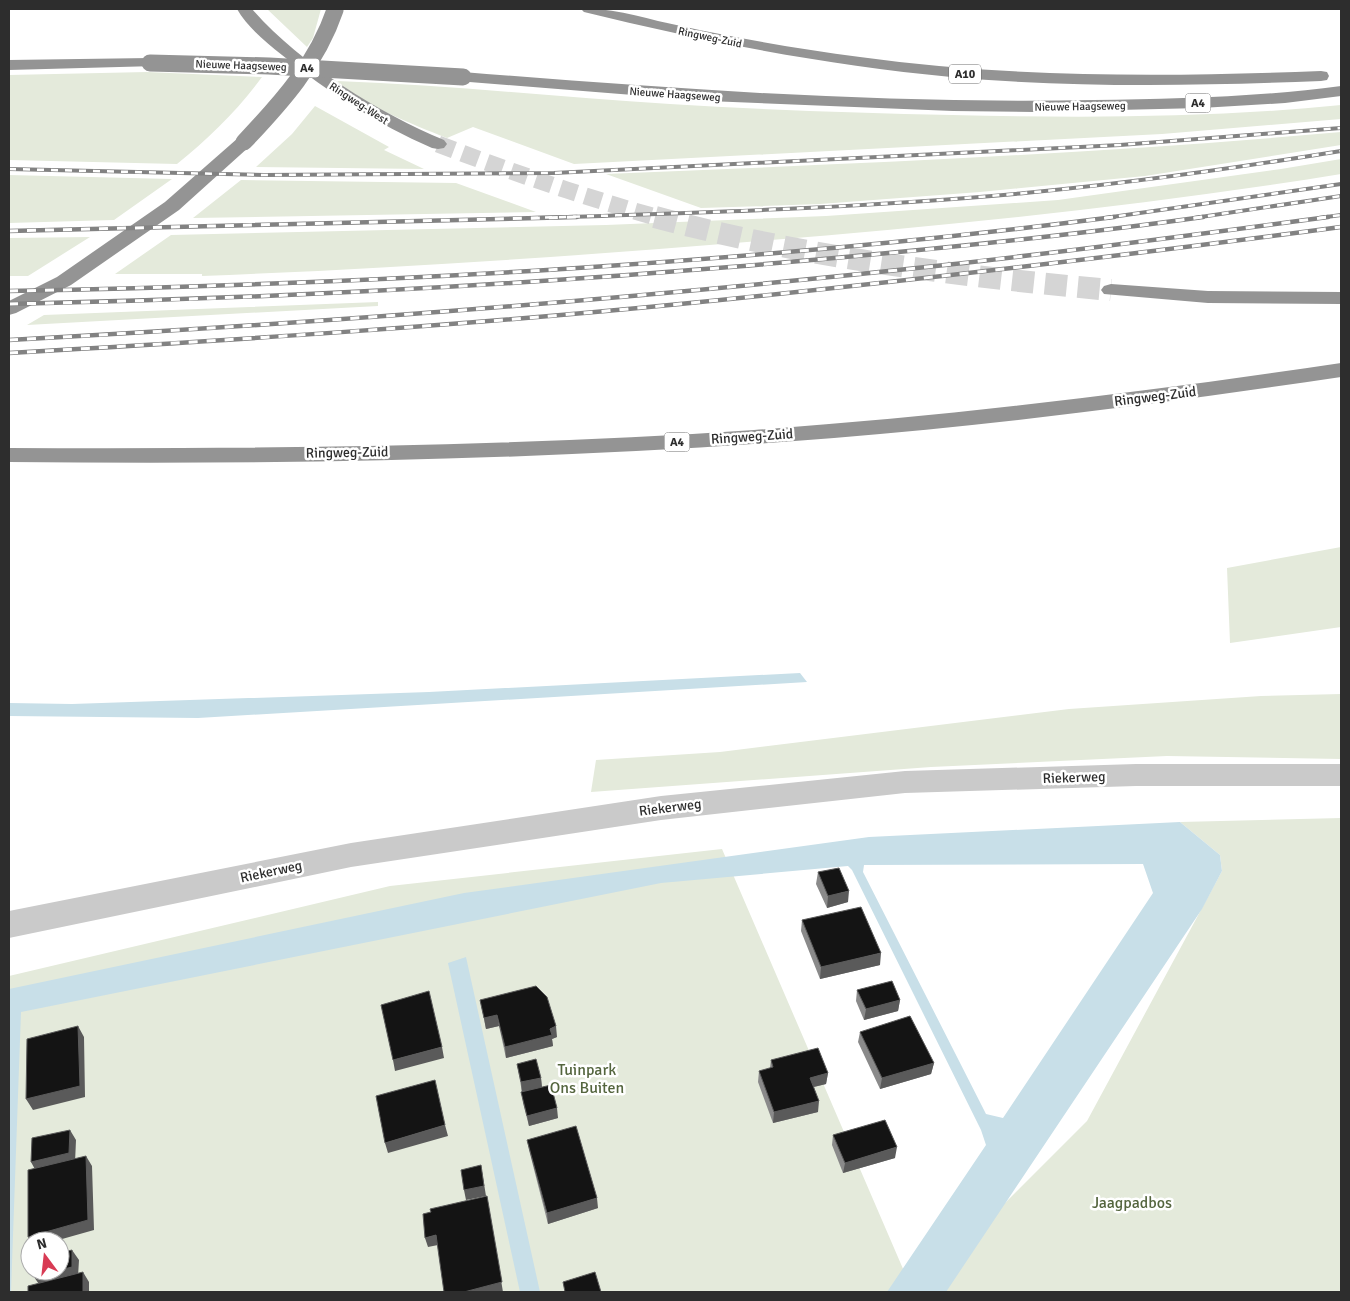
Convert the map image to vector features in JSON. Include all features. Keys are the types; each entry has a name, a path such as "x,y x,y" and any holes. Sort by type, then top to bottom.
{"highway":[{"name":"Ringweg-West","path":"244,9 274,40 357,104 411,133 438,144"},
{"name":"A4","path":"9,309 64,281 172,206 244,142 287,95 318,51 331,25 336,9"},
{"name":"Ringweg-Zuid","path":"589,9 725,41 813,56 972,74 1139,82 1215,81 1341,75"},
{"name":"Nieuwe Haagseweg","path":"9,65 150,63 297,67 463,77 752,100 910,106 1012,107 1182,104 1282,98 1341,91"},
{"path":"1111,290 1208,297 1341,298"},
{"name":"Ringweg-Zuid","path":"9,455 181,456 444,450 668,442 936,422 1221,388 1341,370"}],"street":[{"name":"Riekerweg","path":"9,925 352,855 661,808 905,782 1136,775 1341,775"}],"green space":[{"path":"267,9 321,9 313,38 307,47"},
{"path":"147,72 262,77 222,124 177,164 9,160 9,75"},
{"path":"337,81 420,85 705,106 917,114 1049,117 1196,115 1341,105 1341,119 1162,134 574,164 473,127 447,138 375,107"},
{"path":"315,106 389,147 384,150 424,169 256,167 292,134"},
{"path":"1341,132 1341,145 1145,176 980,192 820,204 701,208 606,174 1066,152"},
{"path":"1341,159 1341,174 1193,196 1045,214 896,229 611,253 407,266 202,276 202,274 115,274 171,235 606,225 826,216 1058,200"},
{"path":"9,175 172,179 114,220 9,223"},
{"path":"241,180 456,183 536,212 193,218"},
{"path":"90,237 28,276 9,276 9,238"},
{"path":"378,302 378,306 27,325 44,315"},
{"path":"1341,547 1341,627 1230,643 1227,568"},
{"path":"1341,694 1341,759 1167,756 931,767 591,792 596,760 720,752 1069,709 1261,696"},
{"name":"Jaagpadbos","path":"1341,818 1341,1292 928,1292 950,1258 1087,1121 1222,871 1220,855 1180,822"},
{"name":"Tuinpark Ons Buiten","path":"722,849 913,1292 9,1292 9,976 390,886"}],"water":[{"path":"800,673 807,682 198,718 9,716 9,703 72,704 429,692"},
{"path":"1180,822 1220,855 1222,871 1202,909 946,1292 887,1292 986,1145 981,1130 852,870 848,866 661,883 21,1012 11,1292 9,1292 9,989 464,893 869,837","holes":["1143,864 1153,893 1003,1118 986,1114 863,872 864,865"]},
{"path":"466,957 540,1292 520,1292 448,963"}],"building":[{"path":"839,868 849,891 828,896 818,872"},
{"path":"861,907 881,953 821,967 802,920"},
{"path":"892,981 900,1000 866,1009 857,990"},
{"path":"536,986 547,997 556,1026 550,1029 552,1035 505,1047 497,1015 484,1018 480,1000"},
{"path":"429,991 442,1047 393,1060 381,1005"},
{"path":"910,1016 934,1063 882,1078 860,1032"},
{"path":"78,1026 80,1086 26,1099 27,1039"},
{"path":"818,1048 828,1073 810,1078 819,1101 774,1112 759,1071 773,1067 771,1060"},
{"path":"536,1059 541,1078 521,1082 517,1064"},
{"path":"435,1080 445,1125 385,1143 376,1096"},
{"path":"551,1085 557,1108 527,1116 521,1092"},
{"path":"885,1120 897,1147 845,1163 833,1135"},
{"path":"576,1126 597,1198 547,1213 527,1140"},
{"path":"70,1130 69,1153 31,1162 32,1138"},
{"path":"86,1156 88,1220 49,1231 28,1231 28,1170"},
{"path":"481,1165 484,1186 464,1190 461,1170"},
{"path":"487,1196 502,1282 464,1292 444,1292 436,1235 425,1238 423,1214 431,1212 430,1209"},
{"path":"70,1250 72,1250 72,1267 70,1268"},
{"path":"83,1272 83,1292 28,1292 28,1286 48,1281 70,1281 70,1275"},
{"path":"595,1272 601,1292 565,1292 563,1282"}],"tunnel":[{"path":"438,144 548,184 659,218"},
{"path":"655,217 659,218"},
{"path":"659,218 711,231 824,254 938,271 1111,290"}],"railway":[{"path":"9,169 264,175 554,173 1120,145 1341,128"},
{"path":"531,218 902,203 1025,193 1144,180 1341,151"},
{"path":"1105,218 1341,184"},
{"path":"1194,218 1341,196"},
{"path":"1319,218 1341,215"},
{"path":"9,231 577,217"},
{"path":"9,291 286,283 563,269 839,247 1114,217"},
{"path":"9,304 190,299 550,281 789,262 967,245 1203,217"},
{"path":"9,340 361,318 712,289 993,260 1328,217"},
{"path":"9,353 345,332 680,304 1011,268 1341,227"}]}
